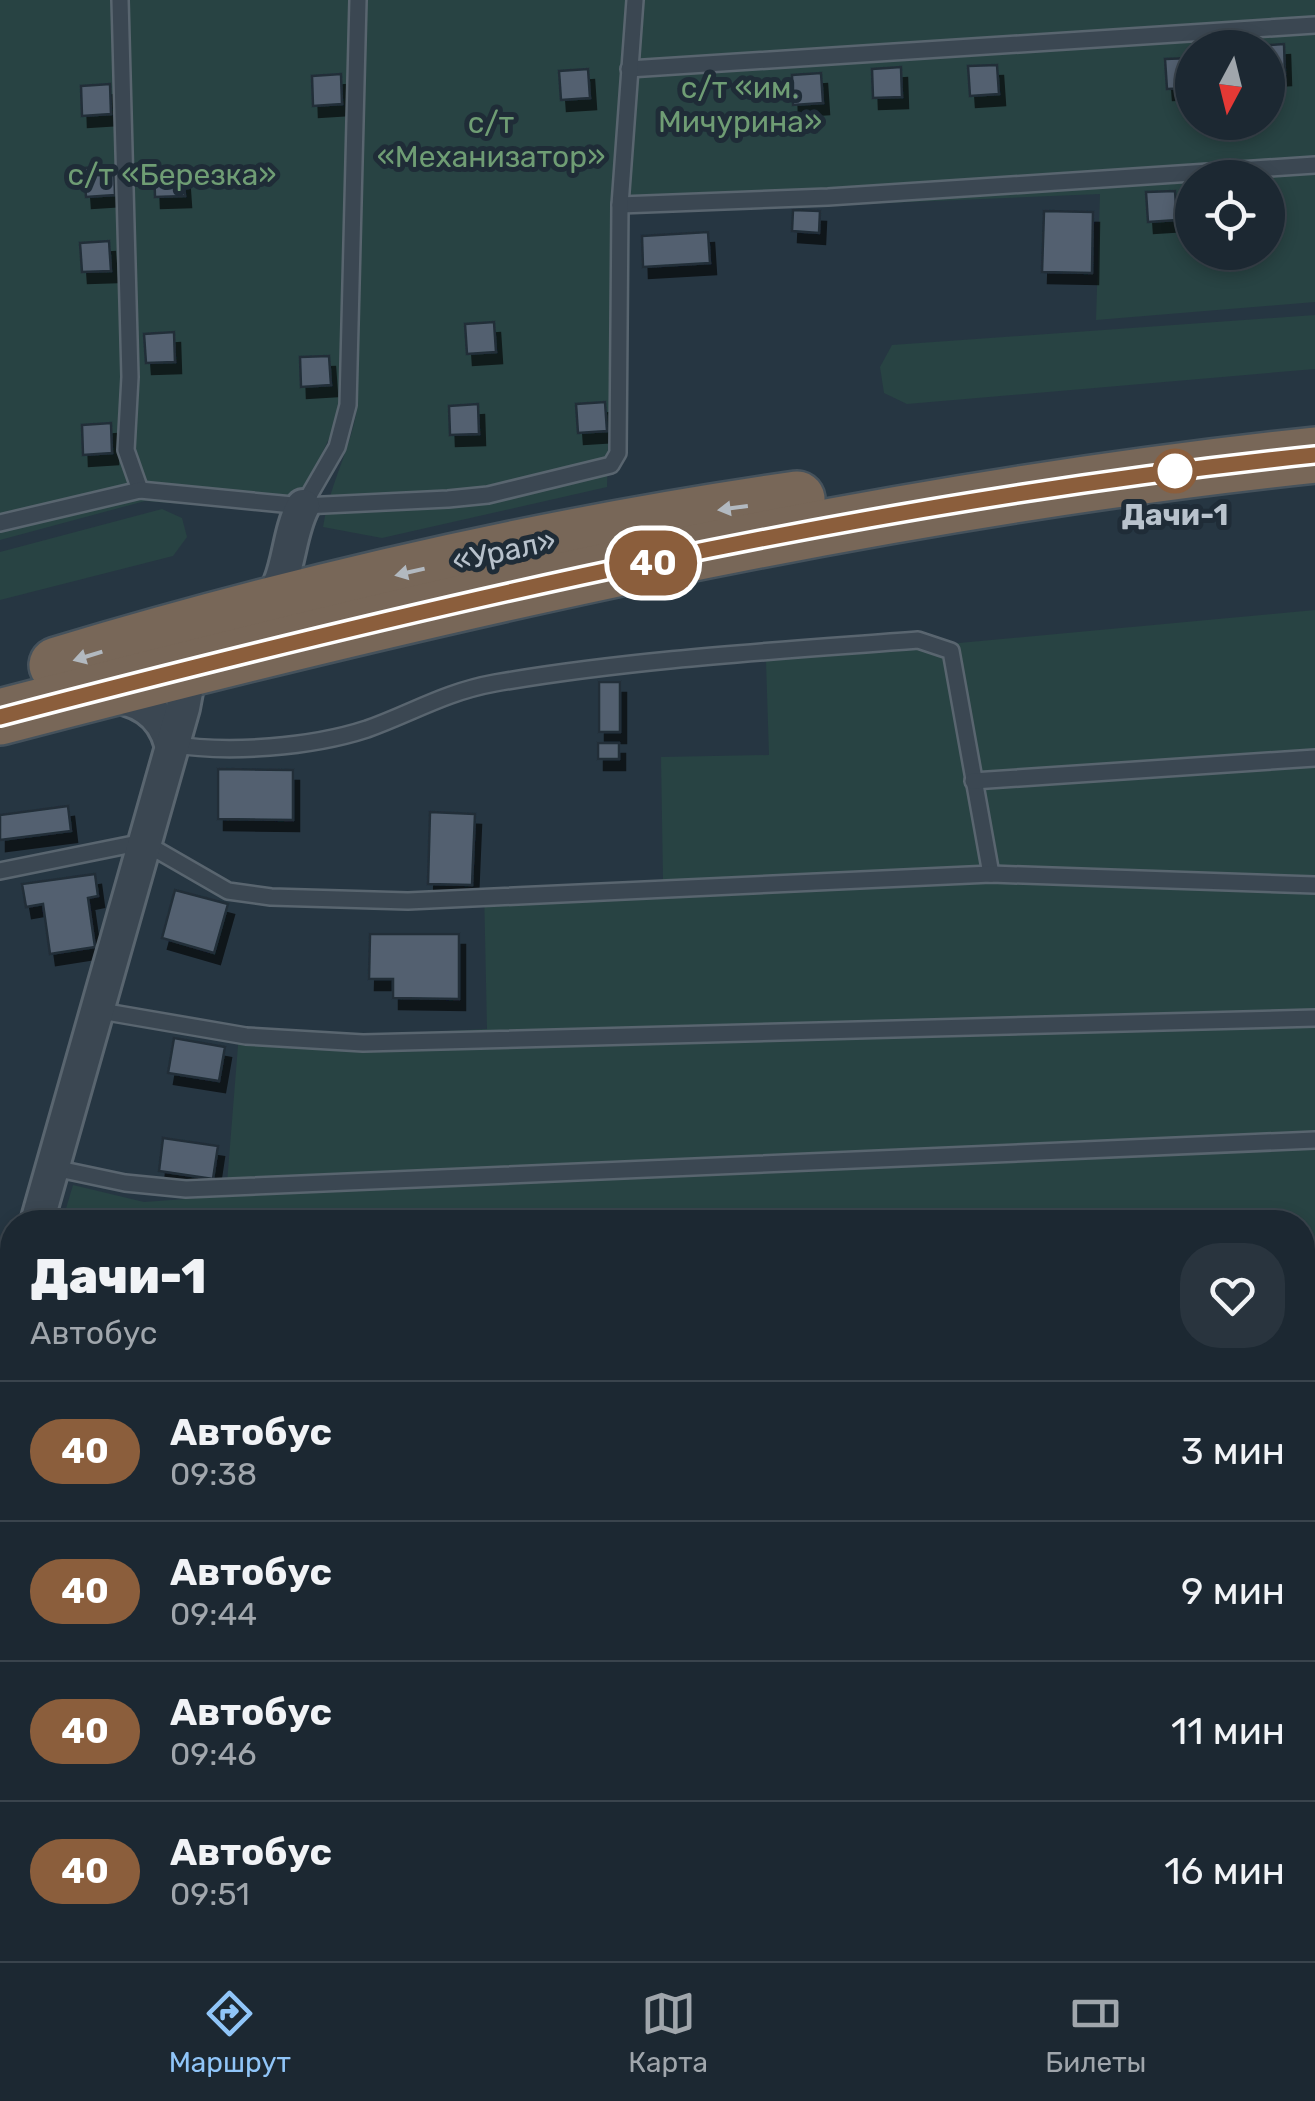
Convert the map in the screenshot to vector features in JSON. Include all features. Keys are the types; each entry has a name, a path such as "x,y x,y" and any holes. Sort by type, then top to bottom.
{"highway":[{"name":"«Урал»","path":"256,630 334,590 684,515 1037,460 1315,427"},
{"name":"«Урал»","path":"0,683 182,649 256,630 653,563 959,502 1315,454"},
{"name":"«Урал»","path":"0,717 85,694 182,649"}],"street":[{"path":"174,735 207,682 256,630 280,587 289,534 303,506"},
{"path":"286,559 291,577 304,588 334,590"},
{"path":"41,1210 189,683 182,649"},
{"path":"85,694 121,696 147,707 174,735"}],"lane":[{"path":"120,0 130,377 126,450 140,490"},
{"path":"303,506 337,447 348,405 358,0"},
{"path":"0,523 140,490 303,506 488,495 611,465 618,453 620,204 634,0"},
{"path":"629,69 1315,25"},
{"path":"620,204 828,197 1315,165"},
{"path":"174,735 227,750 325,738 366,729 448,692 619,664 918,640 950,651 991,874"},
{"path":"973,782 1315,758"},
{"path":"0,871 143,842 228,891 408,901 991,874 1315,885"},
{"path":"95,1010 246,1036 363,1043 1315,1018"},
{"path":"54,1168 124,1183 186,1188 1315,1140"}],"green space":[{"name":"с/т «Березка»","path":"0,0 349,0 341,412 295,513 145,501 0,540"},
{"name":"с/т «Механизатор»","path":"367,0 629,0 614,201 607,487 382,538 323,527 356,415"},
{"name":"с/т «им. Мичурина»","path":"642,0 1315,0 1315,302 1096,320 1100,194 629,214"},
{"path":"1315,315 1315,369 907,404 884,393 880,367 892,345"},
{"path":"162,509 182,518 187,537 173,556 0,600 0,552"},
{"path":"1315,610 1315,1210 66,1210 73,1185 144,1202 226,1196 239,1033 365,1035 487,1029 484,888 663,880 661,757 769,755 766,661"}],"building":[{"path":"1165,59 1175,59 1175,89 1167,89"},
{"path":"997,65 999,94 970,96 968,66"},
{"path":"901,67 902,97 873,98 872,69"},
{"path":"588,69 590,98 561,100 559,71"},
{"path":"821,73 823,103 793,105 792,75"},
{"path":"341,74 342,104 313,106 312,76"},
{"path":"110,84 111,114 82,116 81,86"},
{"path":"114,166 115,195 86,197 84,168"},
{"path":"183,167 185,196 155,197 154,168"},
{"path":"1175,191 1175,220 1148,222 1146,192"},
{"path":"793,210 820,211 819,233 792,231"},
{"path":"1044,211 1093,212 1092,273 1042,272"},
{"path":"708,232 710,263 643,267 642,236"},
{"path":"109,241 111,271 82,272 80,243"},
{"path":"494,322 496,352 467,354 465,324"},
{"path":"174,332 175,362 146,363 144,334"},
{"path":"329,356 331,385 301,387 300,357"},
{"path":"605,402 607,431 578,433 576,404"},
{"path":"478,404 479,434 450,435 449,406"},
{"path":"111,423 112,453 83,455 82,425"},
{"path":"599,682 620,682 620,732 599,732"},
{"path":"598,743 619,743 619,759 598,759"},
{"path":"218,769 293,770 293,820 218,819"},
{"path":"68,806 71,831 0,840 0,815"},
{"path":"430,812 475,814 472,885 428,884"},
{"path":"95,874 98,896 88,898 95,947 50,954 43,904 26,907 22,884"},
{"path":"175,890 228,904 214,953 162,938"},
{"path":"370,934 459,934 459,999 393,998 393,979 369,979"},
{"path":"174,1038 225,1047 219,1081 168,1073"},
{"path":"163,1138 218,1146 213,1179 159,1171"}],"bus line":[{"name":"40","path":"0,717 425,613 847,523 1056,486 1315,455"}],"place":[{"name":"Дачи-1","path":"1175,471"}]}
